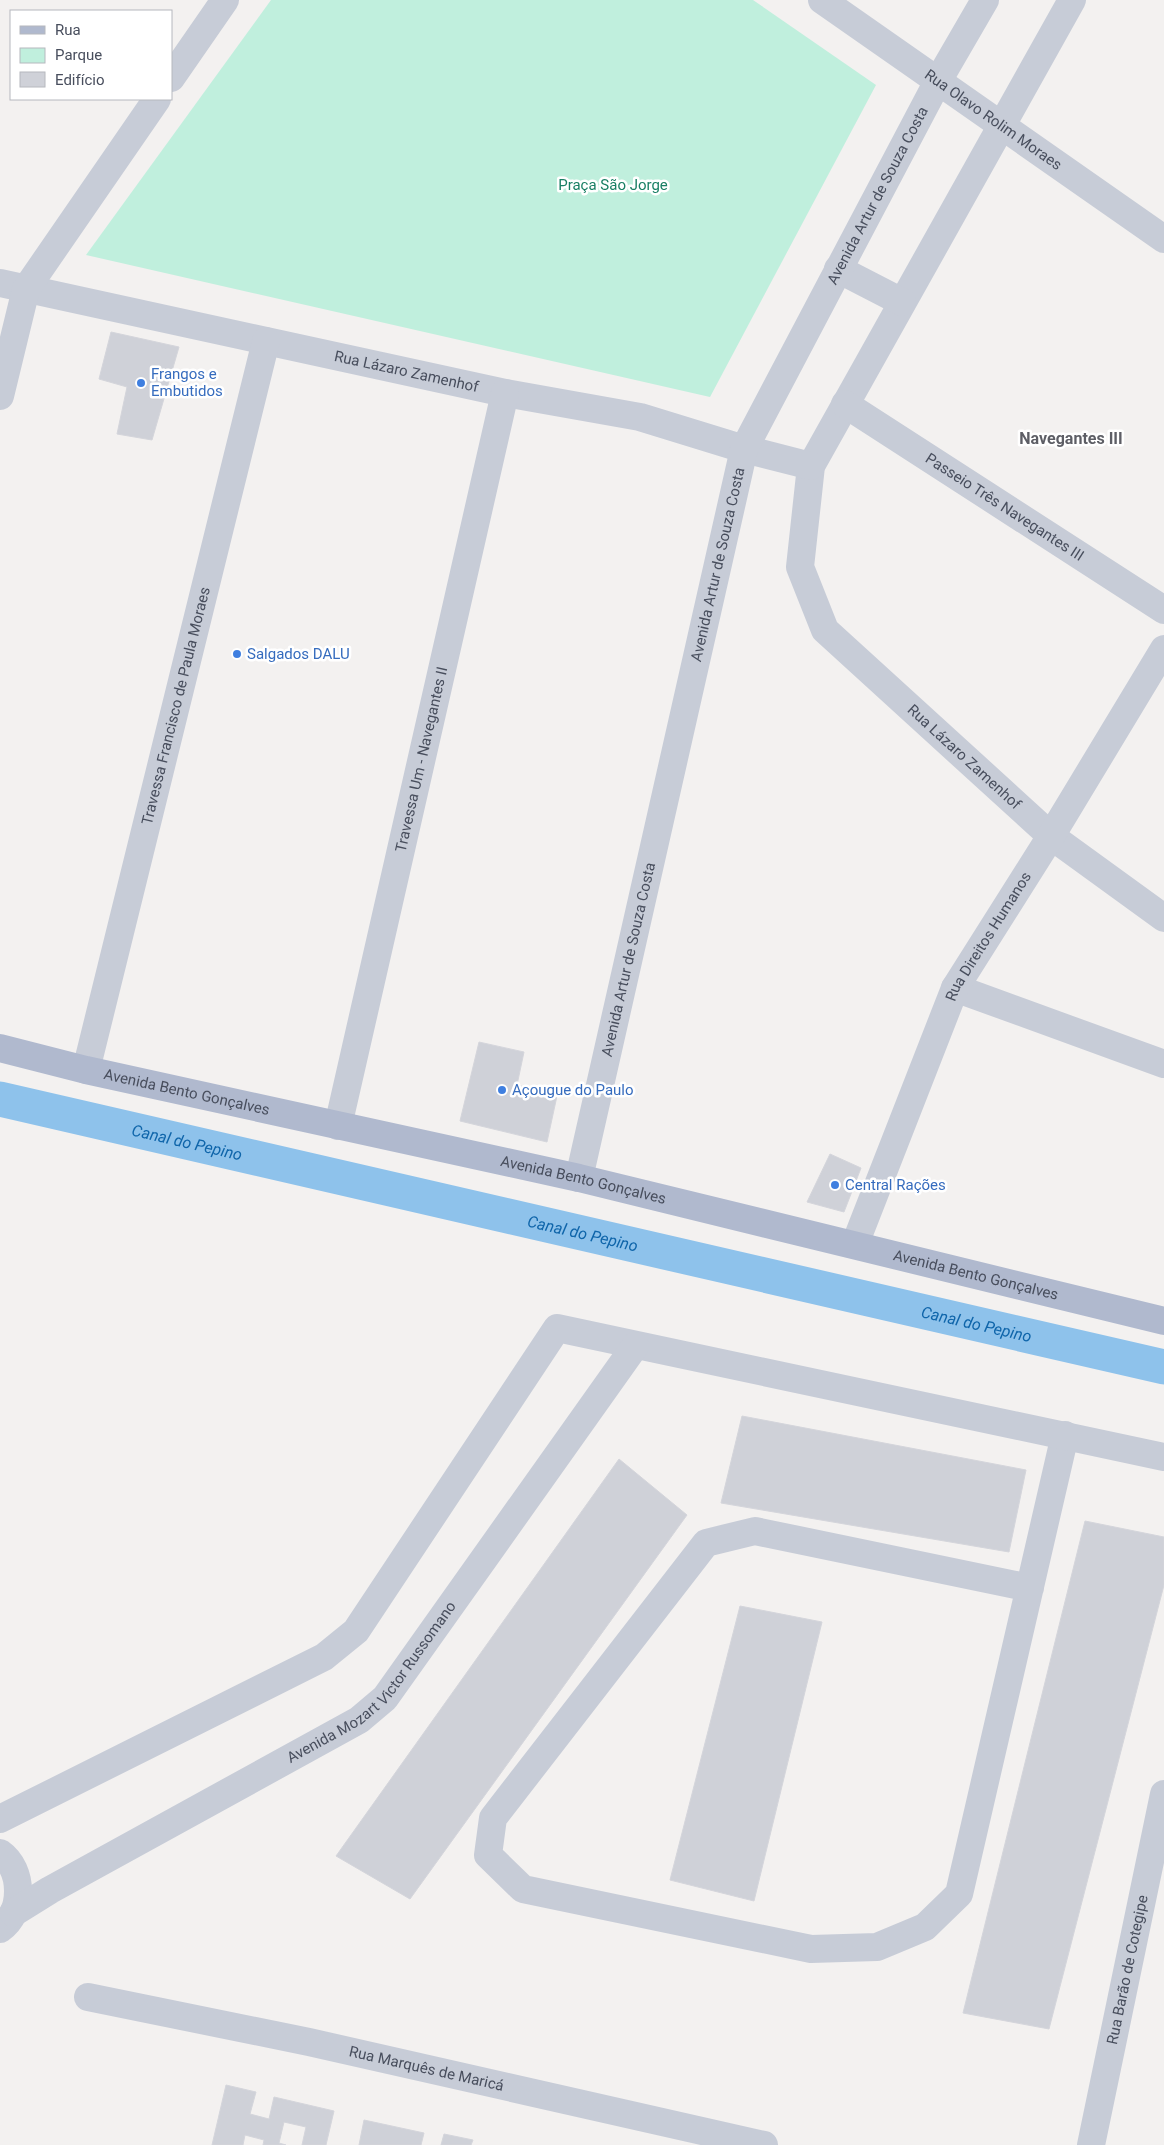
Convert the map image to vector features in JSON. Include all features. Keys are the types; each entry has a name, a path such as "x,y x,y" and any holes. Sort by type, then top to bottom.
{"main road":[{"name":"Avenida Bento Gonçalves","path":"0,1048 86,1070 579,1178 1164,1321"}],"street":[{"path":"172,77 225,0"},
{"name":"Rua Olavo Rolim Moraes","path":"822,0 1164,239"},
{"name":"Avenida Artur de Souza Costa","path":"579,1178 744,450 938,81 984,0"},
{"path":"811,466 1000,125 1072,0"},
{"path":"0,396 13,286 156,100"},
{"path":"838,269 902,302"},
{"name":"Rua Lázaro Zamenhof","path":"13,286 505,393 640,417 744,450 811,466 800,567 825,630 1051,836 1164,918"},
{"name":"Travessa Francisco de Paula Moraes","path":"86,1070 266,341"},
{"name":"Travessa Um - Navegantes II","path":"338,1126 505,393"},
{"name":"Passeio Três Navegantes III","path":"845,404 1164,610"},
{"name":"Rua Direitos Humanos","path":"855,1244 955,988 1051,836 1164,649"},
{"path":"955,988 1164,1064"},
{"path":"0,1819 324,1657 356,1631 557,1328 634,1346 1164,1457"},
{"name":"Avenida Mozart Victor Russomano","path":"7,1921 50,1890 359,1720 384,1698 634,1346"},
{"path":"1030,1588 755,1531 706,1543 493,1818 488,1855 522,1889 811,1949 877,1947 925,1927 960,1894 1030,1588 1065,1435"},
{"name":"Rua Barão de Cotegipe","path":"1091,2145 1160,1828 1164,1794"},
{"path":"0,1853 13,1867 18,1882 18,1898 7,1921"},
{"name":"Rua Marquês de Maricá","path":"88,1997 309,2042 764,2145"}],"green space":[{"name":"Praça São Jorge","path":"271,0 753,0 876,85 710,397 86,255"}],"building":[{"name":"Frangos e Embutidos","path":"111,332 179,347 152,440 117,434 127,387 99,379"},
{"name":"Açougue do Paulo","path":"479,1042 524,1052 517,1085 557,1096 547,1142 460,1121"},
{"name":"Central Rações","path":"830,1154 861,1168 844,1212 807,1202"},
{"path":"742,1416 1026,1470 1009,1552 721,1503"},
{"path":"619,1459 687,1515 410,1899 336,1856"},
{"path":"1085,1521 1164,1537 1164,1585 1049,2029 963,2013"},
{"path":"740,1606 822,1622 754,1901 670,1880"},
{"path":"226,2085 256,2092 250,2114 269,2119 274,2097 334,2111 326,2145 302,2145 306,2127 284,2122 279,2143 286,2145 263,2145 264,2140 245,2135 243,2145 212,2145"},
{"path":"364,2120 424,2133 421,2145 359,2145"},
{"path":"444,2134 473,2140 471,2145 441,2145"}],"waterway":[{"name":"Canal do Pepino","path":"0,1099 1164,1367"}],"place":[{"name":"Frangos e Embutidos","path":"141,383"},
{"name":"Salgados DALU","path":"237,654"},
{"name":"Açougue do Paulo","path":"502,1090"},
{"name":"Central Rações","path":"835,1185"}],"district":[{"name":"Navegantes III","path":"1071,438"}]}
